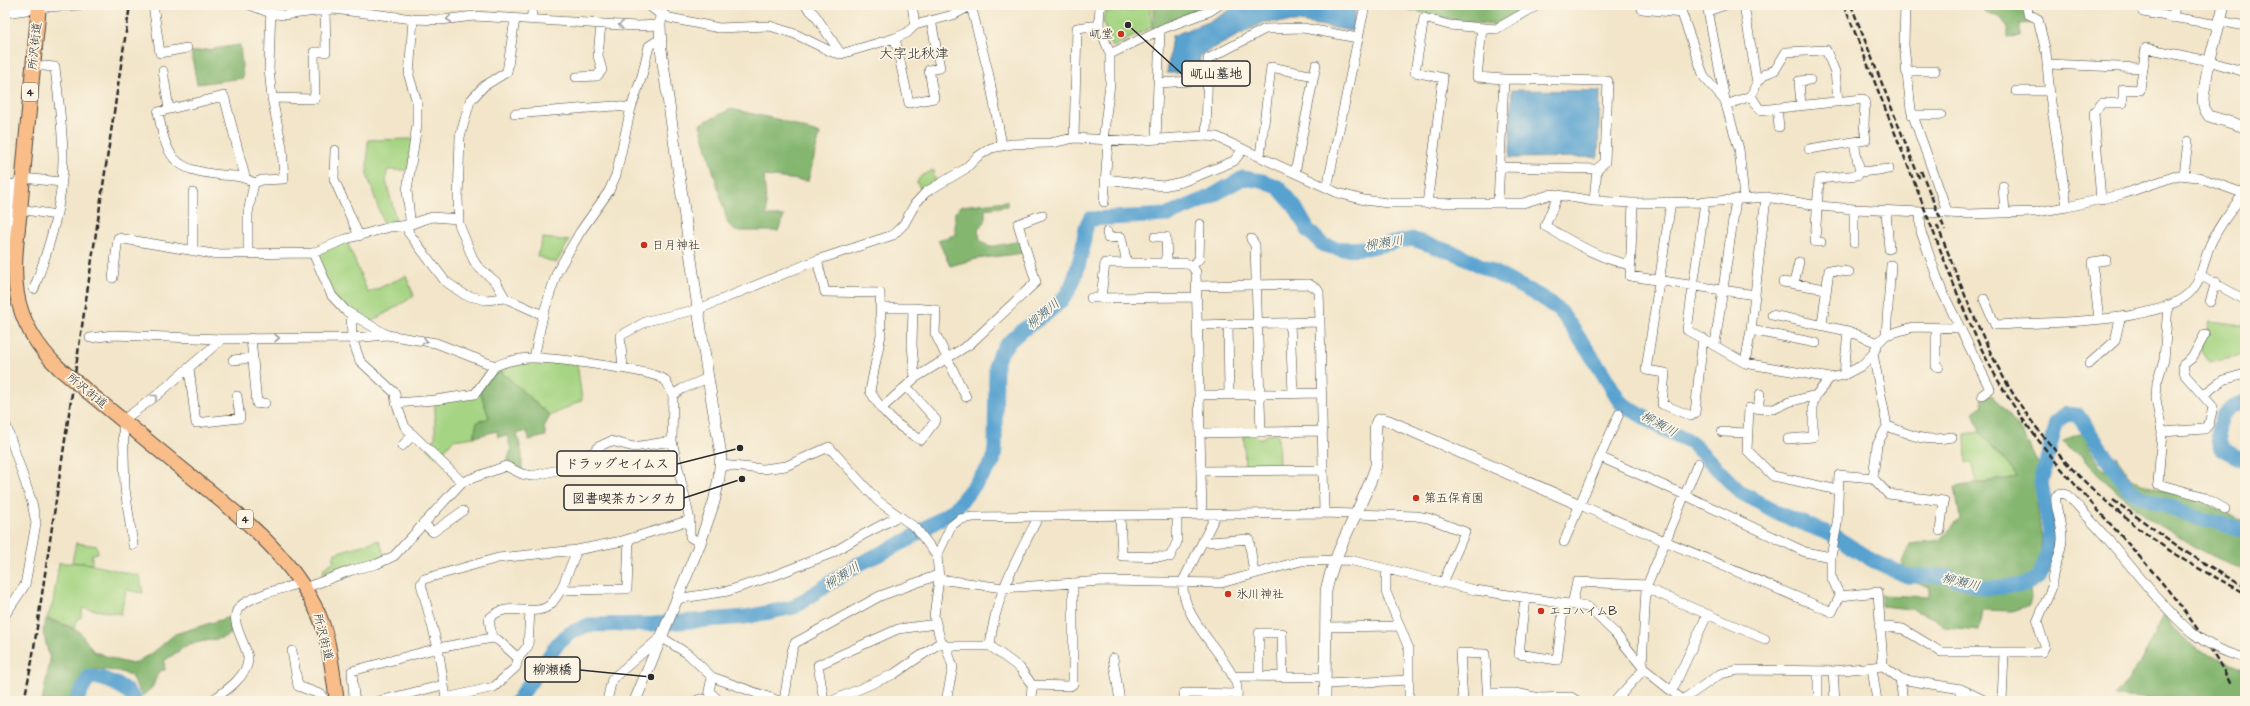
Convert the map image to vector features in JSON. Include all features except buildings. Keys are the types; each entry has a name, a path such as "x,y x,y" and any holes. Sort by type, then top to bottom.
{"main road":[{"name":"所沢街道","path":"39,7 32,65 14,182 11,214 16,280 21,311 38,345 60,369 240,515 278,551 303,586 316,608 325,635 337,701"}],"street":[{"path":"5,13 39,7 79,5"},
{"path":"152,5 160,53 187,48"},
{"path":"250,5 271,9 283,15 325,9 414,19 441,20 474,16 601,24 660,25"},
{"path":"531,20 533,5"},
{"path":"650,5 661,9 670,18 719,28 770,26 795,34 832,52 841,54 896,38 915,25 930,20 953,16 971,6 988,71 1002,145"},
{"path":"805,5 815,15 841,54"},
{"path":"912,5 915,25"},
{"path":"1100,5 1099,26 1110,54 1110,84 1104,202"},
{"path":"1110,54 1164,28 1204,13 1219,5"},
{"path":"1327,188 1365,5"},
{"path":"1427,204 1443,78 1415,72 1424,18 1449,25 1496,29 1538,5"},
{"path":"1642,5 1642,9 1680,9 1704,77 1726,103"},
{"path":"1715,344 1723,290 1740,199 1739,149 1726,103 1707,8 1725,5"},
{"path":"1744,5 1757,83"},
{"path":"1904,5 1904,45 1912,116 1948,214"},
{"path":"2027,5 2028,14 2038,19 2047,64 2049,91 2067,207"},
{"path":"2143,5 2143,12 2173,18 2245,26"},
{"path":"2173,18 2175,5"},
{"path":"2224,5 2202,98 2205,111 2215,118 2245,127"},
{"path":"254,183 262,180 284,179 282,147 272,98 269,69 271,9"},
{"path":"272,98 315,99 314,52 326,52 325,9"},
{"path":"635,701 700,543 714,502 721,465 718,429 708,378 660,39 661,9"},
{"path":"414,19 409,76 417,102 417,125 407,190 410,219 408,232 444,281 472,298 486,300 504,298 543,315"},
{"path":"504,298 496,282 477,266 459,219 460,137 467,107 470,101 484,86 507,72 515,19"},
{"path":"896,38 909,103 934,98 929,70 940,68 930,20"},
{"path":"576,77 597,76 602,70 598,56 601,24"},
{"path":"1074,138 1077,28 1099,26"},
{"path":"1206,136 1208,59 1265,29 1303,28 1358,38"},
{"path":"1482,28 1477,77 1608,81 1605,162 1596,169 1499,167"},
{"path":"1156,139 1160,31"},
{"path":"534,358 543,315 557,272 566,255 613,183 631,108 642,76 649,46 660,39"},
{"path":"2101,200 2094,113 2102,103 2123,103 2123,89 2140,90 2146,48 2210,61 2245,72"},
{"path":"1726,103 1751,96 1757,83 1765,74 1775,70 1786,52 1826,50 1835,72 1838,100"},
{"path":"2047,64 2143,68"},
{"path":"32,65 55,67 63,159 56,215 48,251 34,290"},
{"path":"1295,173 1316,65"},
{"path":"1260,156 1271,67 1314,76"},
{"path":"163,71 169,109"},
{"path":"1906,71 1935,72"},
{"path":"1498,203 1504,79"},
{"path":"1158,83 1208,80"},
{"path":"1801,105 1799,81 1810,80"},
{"path":"2016,91 2049,91"},
{"path":"245,177 224,96 158,112 164,142 174,160 198,172 245,177 254,183"},
{"path":"1751,96 1760,110 1838,100 1863,99 1865,101 1864,125 1866,140 1809,149"},
{"path":"515,114 614,106 631,108"},
{"path":"1777,108 1779,127"},
{"path":"1912,116 1941,115"},
{"path":"622,368 620,336 647,321 699,309 817,260 893,235 904,224 915,204 926,192 965,169 985,151 1002,145 1051,143 1074,138 1106,141 1206,136 1217,137 1327,188 1364,200 1427,204 1523,203 1552,194 1594,201 1633,202 1705,202 1766,197 1819,206 1854,209 1948,214 2005,214 2036,212 2101,200 2179,174 2198,177 2237,191 2245,192 2216,232 2194,289 2186,298 2168,305 2120,319 1995,325 1984,299"},
{"path":"2184,175 2188,141"},
{"path":"1854,143 1860,172"},
{"path":"1106,179 1163,186 1182,182 1234,161 1243,149"},
{"path":"335,150 334,179 358,236"},
{"path":"1594,201 1596,169"},
{"path":"1821,242 1815,242 1819,206 1819,179 1858,175 1860,172 1889,169"},
{"path":"14,182 61,182"},
{"path":"248,253 248,213 254,183"},
{"path":"2003,186 2005,214"},
{"path":"193,193 193,251"},
{"path":"1558,195 1545,226 1584,249 1614,262 1631,265"},
{"path":"1745,363 1751,330 1766,197"},
{"path":"1633,202 1630,276 1755,295"},
{"path":"1671,202 1646,370 1665,373 1662,404 1691,416 1695,413 1703,338"},
{"path":"1705,202 1692,285 1687,330 1715,344 1745,363 1830,378 1844,375 1861,366 1873,354 1878,343 1886,335 1913,327 1958,328"},
{"path":"1854,209 1854,242"},
{"path":"1886,211 1889,249"},
{"path":"1920,213 1920,232 1958,328 1990,390 1982,396"},
{"path":"5,257 11,214 56,215"},
{"path":"881,409 915,378 970,344 1036,282 1018,224 1042,215"},
{"path":"113,278 118,238 213,254 313,253 330,245 390,227 409,225 432,218 459,219"},
{"path":"1192,266 1199,259 1200,224"},
{"path":"1107,232 1108,238 1121,236 1127,263"},
{"path":"1155,237 1166,237 1167,263"},
{"path":"1251,239 1255,245 1259,324 1261,432"},
{"path":"313,253 332,296 351,314 387,335"},
{"path":"817,260 825,292 880,293 881,335 870,391 881,409 898,427 920,440 936,420 906,386"},
{"path":"2099,319 2092,262 2106,260"},
{"path":"1794,283 1799,262"},
{"path":"1101,298 1105,263 1185,263 1192,266 1196,272 1202,515"},
{"path":"1886,335 1890,265"},
{"path":"1822,324 1829,270 1849,272"},
{"path":"2200,274 2245,300"},
{"path":"1784,282 1826,289"},
{"path":"2210,302 2216,282"},
{"path":"1197,286 1313,286 1319,292 1324,513"},
{"path":"1091,298 1197,297"},
{"path":"2168,305 2164,360 2157,382 2156,399 2162,432 2158,484 2202,496 2225,509"},
{"path":"880,308 936,310 935,333 966,396"},
{"path":"912,308 912,345 915,378"},
{"path":"351,314 352,338 360,361 395,392 396,403 405,427 462,482"},
{"path":"1772,315 1822,324 1848,331 1878,343"},
{"path":"2090,364 2115,341 2120,319"},
{"path":"1197,325 1320,322"},
{"path":"1290,323 1293,393"},
{"path":"1228,324 1229,394"},
{"path":"1936,327 1936,366 1939,368"},
{"path":"1751,330 1816,343"},
{"path":"1844,375 1848,331"},
{"path":"2162,432 2205,429 2209,424 2212,407 2185,375 2183,365 2192,358 2205,334"},
{"path":"90,338 113,335 222,339 352,338 387,335 436,343 495,366"},
{"path":"251,338 257,404 264,403"},
{"path":"133,545 125,489 123,420 189,368 222,339"},
{"path":"1872,478 1877,446 1886,426 1873,354"},
{"path":"233,360 253,358"},
{"path":"396,403 435,400 475,394 495,366 509,360 534,358 622,368 663,378 673,395 672,441 690,520 690,537 700,543"},
{"path":"189,368 196,424 240,418 238,396"},
{"path":"2202,395 2223,380 2245,374"},
{"path":"673,395 682,389 708,378"},
{"path":"1788,439 1813,437 1813,404 1816,395 1830,378"},
{"path":"1199,395 1322,393"},
{"path":"1758,409 1760,394"},
{"path":"1816,395 1789,402 1774,409 1749,408 1747,450 1773,476 1838,490"},
{"path":"1564,542 1619,414"},
{"path":"1325,701 1326,591 1329,578 1376,467 1376,422 1382,419 1832,612 1840,596"},
{"path":"5,422 32,503 36,523 25,585 5,615"},
{"path":"1886,426 1935,441 1952,437"},
{"path":"1200,433 1323,430"},
{"path":"1722,432 1748,433"},
{"path":"402,446 414,435"},
{"path":"211,701 230,688 245,670 248,659 237,628 236,614 242,605 352,570 377,564 394,556 462,482 506,466 522,474 532,476 582,464 598,447 611,441 634,447 672,441"},
{"path":"721,465 763,468 786,466 828,447 878,501 916,528 937,556"},
{"path":"1600,457 1686,495 1805,552 1831,553"},
{"path":"1615,701 1643,668 1646,586 1686,495 1698,463"},
{"path":"1201,471 1323,470"},
{"path":"1840,596 1831,576 1831,553 1837,524 1839,475 1872,478 1888,494 1944,501 1940,531"},
{"path":"1879,626 1903,628 1941,652 2004,654 2042,652 2045,646 2037,622 2052,587 2052,580 2062,541 2062,522 2055,501 2058,494 2064,492 2111,543 2152,592 2192,634 2214,648 2243,658"},
{"path":"423,523 433,532 463,510"},
{"path":"946,701 953,667 943,644 934,616 939,577 937,556 951,526 960,519 972,517 1177,516 1324,513 1416,516 1428,518 1465,532 1443,583"},
{"path":"1184,701 1184,693 1237,697 1237,684 1188,606 1182,588 1183,581 1216,515"},
{"path":"675,601 728,590 773,576 832,553 899,516"},
{"path":"990,646 992,624 1003,588 1039,516"},
{"path":"1120,516 1122,556 1170,557 1177,542 1177,516"},
{"path":"530,611 528,646 518,658 516,667 494,687 447,700 443,685 438,648 421,584 424,579 498,558 577,550 629,539 690,520"},
{"path":"1203,540 1210,542 1249,538 1254,574"},
{"path":"561,590 628,589 629,539"},
{"path":"492,638 489,619 494,613 513,608 530,611 551,604 561,590 577,550"},
{"path":"784,701 792,651 795,643 880,596 939,577 1003,588 1072,583 1183,581 1221,583 1301,561 1349,560 1443,583 1588,607 1615,633 1643,668 1683,700 1720,674 1738,670 1833,671 1883,666"},
{"path":"1386,569 1386,592 1409,649 1409,701"},
{"path":"1525,597 1519,654 1557,660 1568,604 1577,582 1646,586 1707,615 1765,639"},
{"path":"1032,685 1070,686 1073,684 1072,583"},
{"path":"1840,596 1878,592 1879,626 1883,666 1900,679 1961,689 1986,701"},
{"path":"1672,691 1707,615"},
{"path":"824,701 818,666 898,629 936,624"},
{"path":"1326,627 1400,626"},
{"path":"1259,676 1259,633 1282,633 1283,676"},
{"path":"661,636 688,654 712,677 779,701"},
{"path":"607,701 612,679 661,636"},
{"path":"358,701 354,698 352,671 438,648 492,638 498,640 518,658"},
{"path":"832,701 894,674 943,644 990,646 1020,668 1032,685 1031,701"},
{"path":"292,651 298,686 322,695 324,701"},
{"path":"1463,701 1460,653 1485,654 1488,697 1516,693 1540,699 1571,697 1577,701"},
{"path":"2002,701 2004,654"},
{"path":"1113,658 1120,701"},
{"path":"1872,668 1877,701"},
{"path":"1818,671 1818,701"},
{"path":"1833,671 1835,701"},
{"path":"1232,676 1283,676 1325,680 1409,680"},
{"path":"712,677 709,690 717,698"},
{"path":"1900,679 1903,701"},
{"path":"379,701 443,685"},
{"path":"1961,689 1961,701"},
{"path":"696,701 700,699 708,700 717,698"}],"green space":[{"path":"1136,5 1153,5 1150,10 1152,27 1113,47 1103,22 1105,12 1133,10 1137,9"},
{"path":"1157,5 1177,5 1180,9 1185,5 1205,5 1153,31 1153,9"},
{"path":"1392,5 1533,5 1507,27 1442,18"},
{"path":"1980,5 2024,5 2034,23 2020,24 2020,36 2008,37 2008,27 1998,15 1985,13 1983,7"},
{"path":"240,45 243,78 197,84 191,52"},
{"path":"731,109 780,120 820,134 808,181 764,176 767,216 784,216 778,231 735,231 728,224 700,124"},
{"path":"414,139 411,170 387,170 386,180 397,224 384,225 367,174 368,140"},
{"path":"933,170 935,173 933,175 936,180 923,189 920,188 917,182 920,177"},
{"path":"1007,201 1007,206 985,209 985,222 978,229 980,240 989,247 1021,241 1024,253 976,259 950,266 938,240 955,235 955,212 961,206"},
{"path":"543,238 569,241 556,263 537,256"},
{"path":"346,239 368,293 406,276 414,296 368,324 332,296 313,253"},
{"path":"2209,322 2245,326 2245,355 2209,363 2201,351"},
{"path":"509,360 577,363 582,400 550,416 495,366"},
{"path":"495,366 550,416 544,427 546,436 529,440 527,431 517,434 522,453 522,474 506,466 511,449 507,435 498,437 497,431 474,437 477,422 489,418 479,388"},
{"path":"479,388 489,418 477,422 474,437 453,440 438,458 427,448 435,438 435,400 475,394"},
{"path":"1990,392 2017,425 2041,470 2037,505 2042,539 2038,572 2024,583 1985,584 1946,572 1908,571 1901,564 1910,544 1939,540 1960,519 1955,487 2018,477 1980,432 1973,412 1983,405 1981,399"},
{"path":"1980,432 2018,477 1977,483 1972,462 1966,463 1965,434"},
{"path":"2086,432 2089,446 2103,469 2109,467 2122,485 2133,495 2146,502 2177,514 2237,533 2245,533 2245,572 2193,546 2147,517 2104,481 2082,455 2069,449 2063,442 2069,438"},
{"path":"1254,434 1257,438 1264,438 1267,434 1278,434 1279,467 1269,468 1265,464 1259,464 1256,468 1245,468 1244,435"},
{"path":"2117,457 2131,479 2178,495 2201,499 2237,519 2245,520 2245,527 2202,517 2184,511 2167,505 2138,491 2129,484 2122,474"},
{"path":"379,540 384,554 383,557 323,576 324,568 333,562 335,553"},
{"path":"76,543 97,546 98,553 92,554 92,564 72,562"},
{"path":"59,563 85,563 140,576 143,593 126,590 121,614 83,608 81,618 78,618 74,628 47,618 53,603"},
{"path":"1933,577 1981,591 2030,587 2031,599 2029,605 2013,611 1982,610 1979,630 1945,627 1934,618 1911,609 1881,606 1881,595 1928,597 1930,587 1909,581 1909,578"},
{"path":"2163,615 2181,636 2199,651 2245,670 2245,696 2243,701 2179,701 2115,696 2141,662"},
{"path":"233,616 235,632 222,638 189,644 164,661 165,670 159,671 152,688 142,696 131,676 119,671 93,669 82,678 71,701 42,701 50,660 43,632 46,619 79,631 93,651 119,661 133,664 154,652 175,634"}],"water":[{"path":"1246,5 1339,5 1354,9 1355,12 1352,31 1301,22 1264,22 1200,55 1199,71 1197,73 1167,73 1172,36 1213,20 1235,7"},
{"path":"1512,90 1600,91 1598,157 1510,158"}],"waterway":[{"name":"柳瀬川","path":"517,701 559,642 570,633 588,625 654,624 746,617 794,607 857,565 906,541 955,509 993,462 995,449 996,364 1001,352 1018,333 1050,311 1068,292 1077,269 1086,228 1090,219 1168,215 1208,198 1243,178 1262,181 1278,187 1295,207 1308,230 1323,245 1341,249 1366,248 1412,239 1460,255 1543,298 1562,313 1599,367 1621,403 1665,430 1691,442 1740,492 1780,514 1832,535 1874,561 1907,576 1946,576 1985,588 2017,586 2031,582 2040,576 2049,547 2050,531 2041,483 2056,423 2066,413 2077,414 2128,488 2141,496 2197,518 2245,530"},
{"name":"柳瀬川","path":"2245,402 2230,408 2225,413 2221,419 2218,433 2222,449 2245,461"},
{"name":"柳瀬川","path":"76,701 89,677 95,677 115,683 127,691 135,701"}],"railway":[{"path":"24,701 32,661 130,5"},
{"path":"1844,5 1974,334 1996,376 2008,397 2034,434 2063,470 2183,608 2209,646 2231,685"},
{"path":"1851,5 1920,180"},
{"path":"1921,171 1945,230"},
{"path":"1937,225 1968,303 1995,361 2005,380 2040,433 2061,457 2107,503 2132,523 2184,560 2245,593"},
{"path":"2113,500 2189,554 2241,585"}],"place":[{"name":"屼山墓地","path":"1128,25"},
{"name":"屼堂","path":"1121,34"},
{"name":"日月神社","path":"644,245"},
{"name":"ドラッグセイムス","path":"740,448"},
{"name":"図書喫茶カンタカ","path":"742,479"},
{"name":"第五保育園","path":"1416,498"},
{"name":"氷川神社","path":"1228,594"},
{"name":"エコハイムB","path":"1541,611"},
{"name":"柳瀬橋","path":"651,677"}],"district":[{"name":"大字北秋津","path":"914,54"}]}
